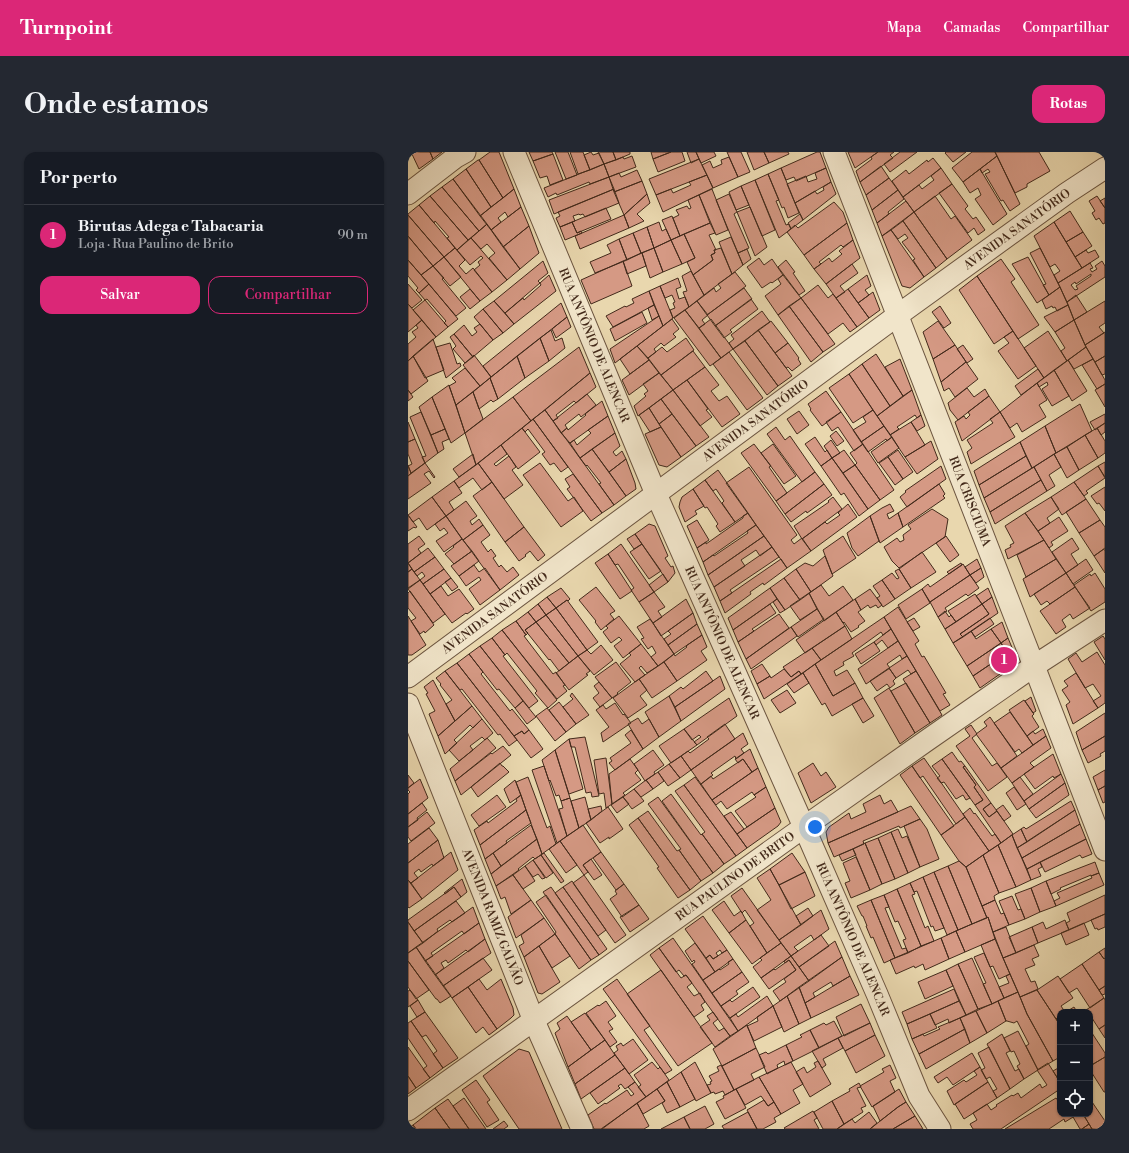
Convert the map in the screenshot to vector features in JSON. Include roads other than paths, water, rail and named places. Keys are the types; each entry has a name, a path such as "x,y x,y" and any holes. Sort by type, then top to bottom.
{"street":[{"path":"408,194 456,157 465,152"},
{"name":"RUA ANTÔNIO DE ALENCAR","path":"514,152 656,494 804,827 919,1096 940,1129"},
{"name":"RUA CRISCIÚMA","path":"834,152 1105,850"},
{"name":"AVENIDA SANATÓRIO","path":"408,677 898,315 1067,193 1105,168"},
{"name":"RUA PAULINO DE BRITO","path":"408,1110 804,827 1034,666 1105,620"},
{"name":"AVENIDA RAMIZ GALVÃO","path":"408,704 534,1021 582,1129"}],"place":[{"name":"Birutas Adega e Tabacaria","path":"1004,660"}]}
